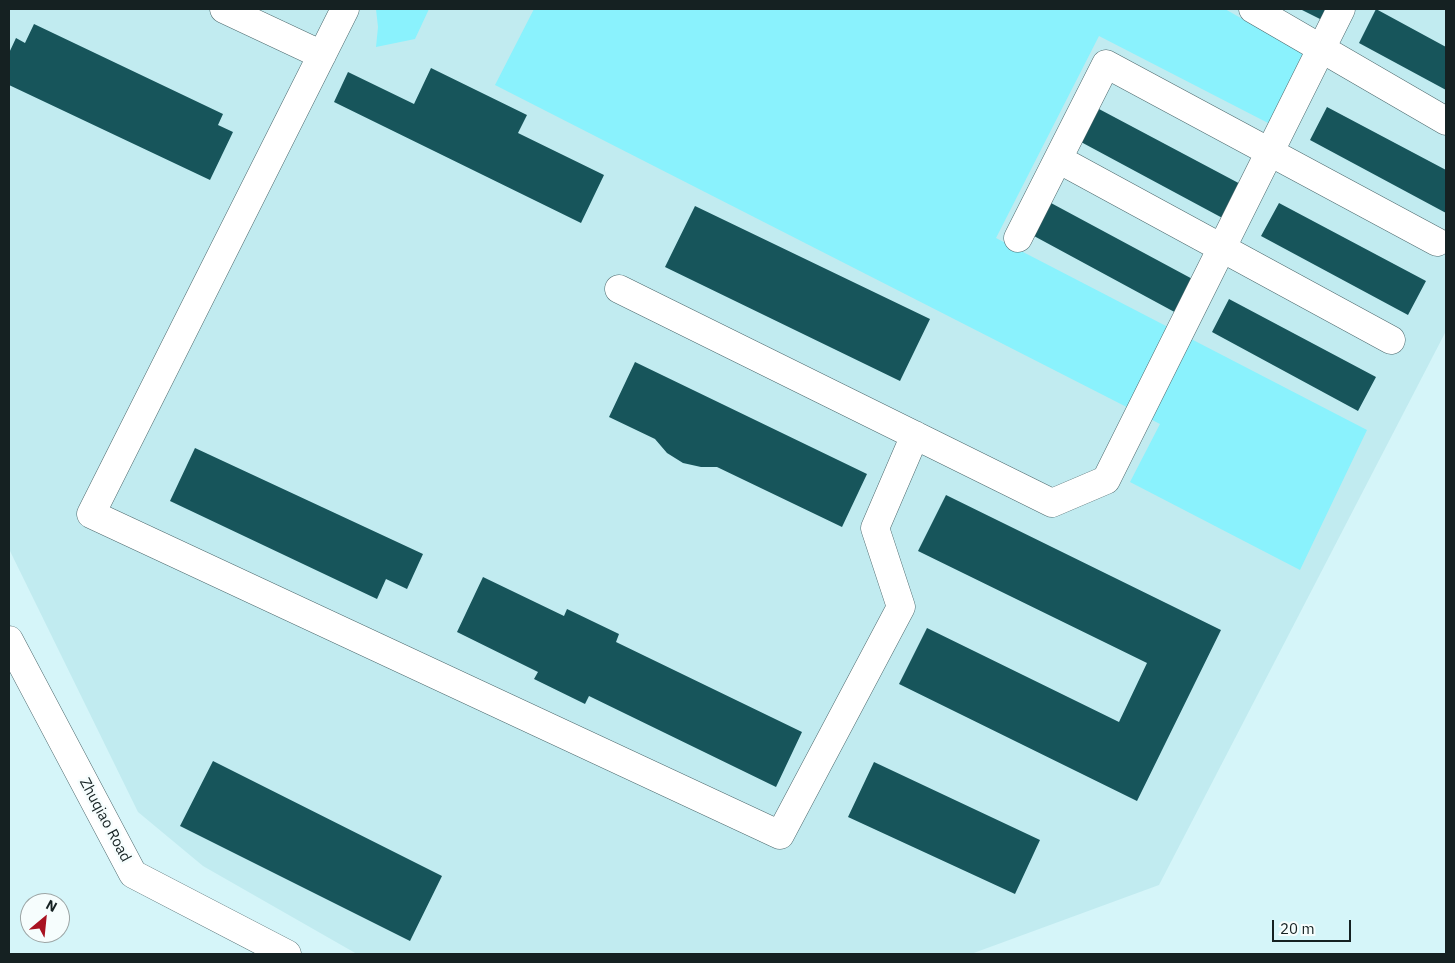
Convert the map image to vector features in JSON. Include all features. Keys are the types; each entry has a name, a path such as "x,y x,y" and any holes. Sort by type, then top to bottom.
{"street":[{"path":"224,9 322,55"},
{"path":"345,9 91,514 780,835 901,607 875,528 915,436"},
{"path":"1253,9 1446,121"},
{"path":"620,288 1052,503 1106,480 1341,9"},
{"path":"1018,238 1106,64 1438,242"},
{"path":"1058,159 1391,340"},
{"name":"Zhuqiao Road","path":"9,640 133,874 287,954"}],"shaded area":[{"path":"9,9 1446,9 1446,331 1159,885 971,954 357,954 203,866 138,812 9,549"},
{"path":"376,9 429,9 415,39 376,47 378,27"},
{"path":"534,9 1225,9 1305,55 1270,124 1099,36 996,238 1367,430 1300,570 1130,482 1160,424 495,85"}],"building":[{"path":"1300,9 1331,9 1324,21"},
{"path":"1376,9 1446,47 1446,90 1359,43"},
{"path":"34,24 223,114 218,125 233,132 210,180 9,85 9,53 16,38 25,43"},
{"path":"431,68 527,115 518,133 604,175 581,223 334,102 348,72 414,104"},
{"path":"1327,107 1446,170 1446,213 1310,140"},
{"path":"1099,109 1246,187 1228,221 1081,142"},
{"path":"1051,203 1198,282 1180,315 1034,236"},
{"path":"1279,203 1426,281 1408,315 1261,236"},
{"path":"695,206 930,319 900,381 665,267"},
{"path":"1229,299 1376,377 1358,411 1212,332"},
{"path":"635,362 867,474 842,527 717,467 701,467 683,463 667,453 655,439 609,417"},
{"path":"195,448 423,554 407,589 386,579 377,599 170,501"},
{"path":"946,495 1221,630 1137,801 899,684 927,628 1119,722 1147,663 918,551"},
{"path":"483,577 564,616 567,609 619,634 616,642 802,732 776,787 589,696 585,704 534,679 538,672 457,632"},
{"path":"213,761 442,876 410,941 180,826"},
{"path":"874,762 1040,840 1015,894 848,817"}]}
